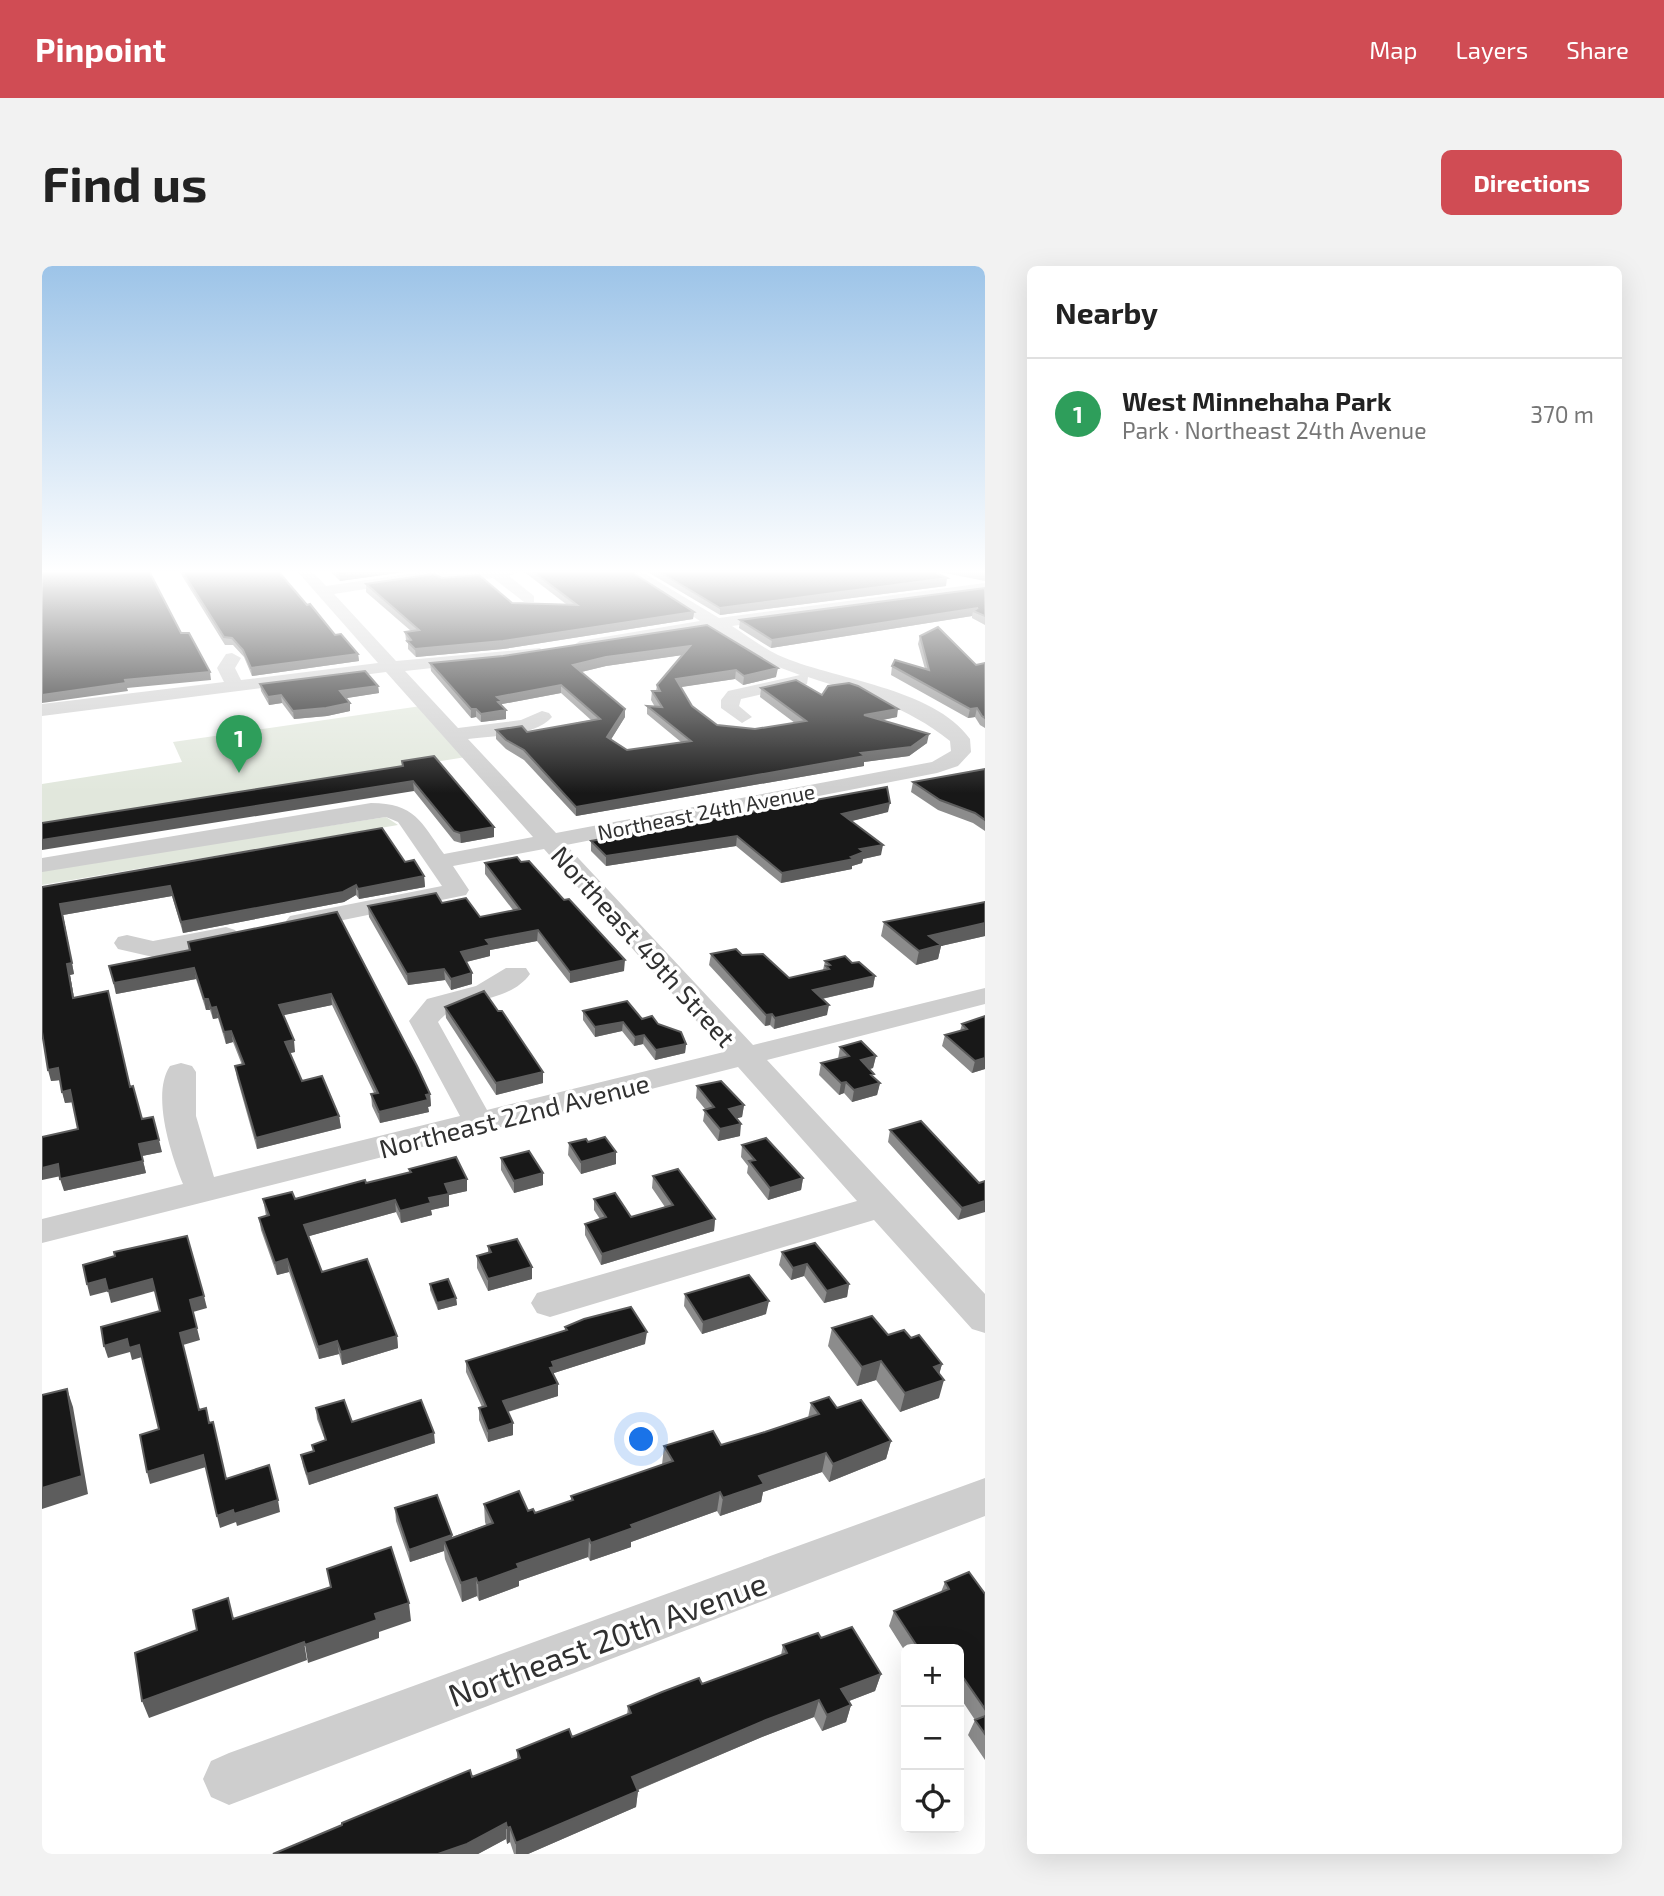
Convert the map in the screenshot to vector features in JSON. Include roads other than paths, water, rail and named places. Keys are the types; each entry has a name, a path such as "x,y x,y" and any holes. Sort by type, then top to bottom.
{"street":[{"name":"Northeast 49th Street","path":"371,645 985,1320"},
{"path":"42,710 581,645"},
{"path":"749,645 771,658 814,674"},
{"path":"232,658 226,668 235,685"},
{"path":"742,717 730,708 730,700 735,695 793,682 814,674"},
{"name":"Northeast 24th Avenue","path":"439,862 937,767 951,762 961,752 960,739 898,697 814,674"},
{"path":"451,735 525,725 542,717"},
{"path":"42,865 371,810 389,810 406,817 457,890 279,924"},
{"path":"127,943 153,949 254,929"},
{"path":"479,1124 423,1021 437,1005 486,992 516,974"},
{"name":"Northeast 22nd Avenue","path":"42,1231 746,1058 985,996"},
{"path":"181,1072 177,1098 196,1177 204,1192"},
{"path":"550,1303 881,1206"},
{"name":"Northeast 20th Avenue","path":"229,1779 985,1497"}],"place":[{"name":"West Minnehaha Park","path":"239,773"}]}
